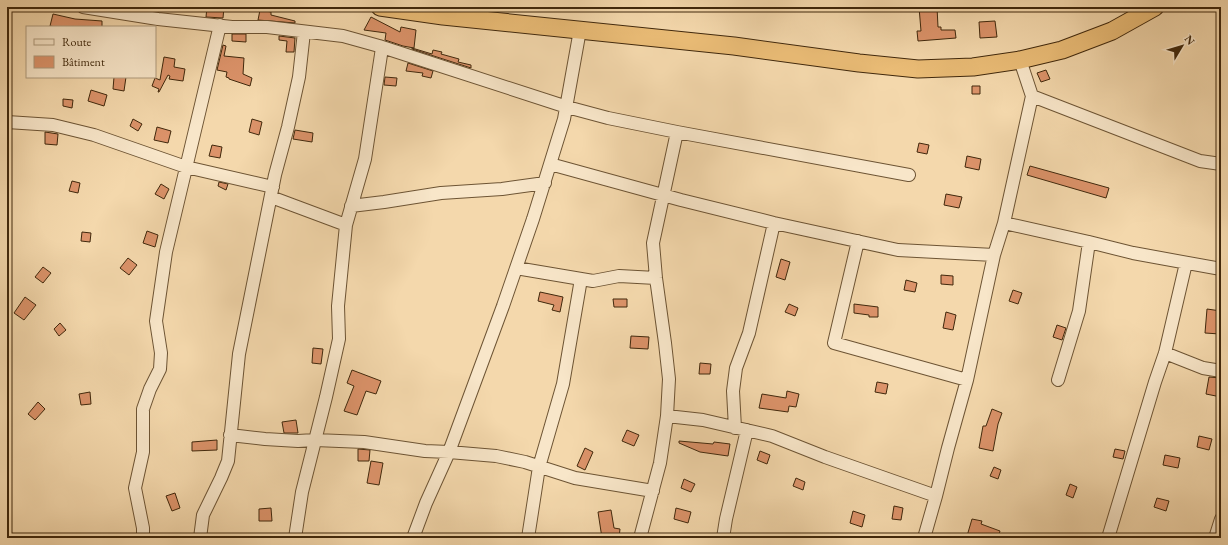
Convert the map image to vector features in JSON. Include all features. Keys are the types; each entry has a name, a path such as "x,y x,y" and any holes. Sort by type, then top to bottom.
{"highway":[{"path":"380,7 444,11 580,30 734,46 859,63 918,69 973,67 1020,60 1062,50 1112,31 1156,7"}],"street":[{"path":"83,7 232,27 267,27 343,36 379,46 566,107 608,118 910,175"},
{"path":"143,538 143,528 135,488 143,452 143,409 150,389 160,369 161,353 156,322 166,252 220,25"},
{"path":"413,538 426,503 449,452 516,268 545,183 564,119 580,30"},
{"path":"200,538 203,515 228,461 239,354 275,175 288,127 299,77 304,32"},
{"path":"295,538 302,492 339,339 338,306 346,224 365,159 382,48"},
{"path":"924,538 967,380 994,255 1004,223 1032,96 1020,60"},
{"path":"1032,96 1200,161 1221,164"},
{"path":"7,122 53,125 94,136 186,168 272,192 346,224"},
{"path":"640,538 660,463 667,416 669,379 653,243 662,195 677,132"},
{"path":"550,164 774,224 898,250 994,255"},
{"path":"351,206 440,192 502,188 545,183"},
{"path":"1004,223 1133,253 1221,269"},
{"path":"735,428 733,391 736,368 749,333 774,224"},
{"path":"858,241 834,343 967,380"},
{"path":"1058,380 1079,311 1089,242"},
{"path":"1108,538 1165,353 1186,263"},
{"path":"516,268 593,281 619,276 656,278"},
{"path":"528,538 539,467 564,384 581,279"},
{"path":"1165,353 1203,368 1221,371"},
{"path":"667,416 703,420 772,436 825,457 936,496"},
{"path":"722,538 747,430"},
{"path":"230,434 265,439 298,441 315,440 364,442 426,451 503,458 526,462 575,478 653,491"},
{"path":"1215,538 1221,519"}],"building":[{"path":"207,7 224,7 223,18 206,17"},
{"path":"919,7 937,7 938,27 941,27 941,30 955,30 956,38 918,41 917,31 921,31"},
{"path":"260,10 271,12 271,15 295,21 295,23 258,20"},
{"path":"53,14 75,19 102,21 102,26 50,26"},
{"path":"371,17 400,32 401,27 416,30 414,48 385,40 386,33 364,30"},
{"path":"995,21 997,37 980,38 979,22"},
{"path":"232,34 246,34 246,42 232,41"},
{"path":"279,36 295,38 294,52 286,52 287,41 279,40"},
{"path":"223,45 226,46 224,56 244,58 243,74 252,78 250,86 229,79 226,77 227,72 217,70"},
{"path":"412,49 432,54 433,50 442,52 441,54 459,59 458,62 471,65 471,68"},
{"path":"164,57 175,59 174,67 185,69 183,81 169,79 170,76 168,75 158,92 159,89 152,86 155,78 160,80"},
{"path":"408,63 433,71 431,78 422,76 423,73 406,71"},
{"path":"1046,70 1050,79 1041,82 1037,73"},
{"path":"385,77 397,78 396,86 384,85"},
{"path":"114,78 126,78 124,91 113,89"},
{"path":"972,86 980,86 980,94 972,94"},
{"path":"91,90 107,95 104,106 88,101"},
{"path":"63,99 73,100 72,108 63,106"},
{"path":"133,119 142,124 138,131 130,126"},
{"path":"252,119 262,122 259,135 249,132"},
{"path":"157,127 171,131 168,143 154,140"},
{"path":"295,130 313,133 312,142 293,139"},
{"path":"45,132 58,134 57,145 45,144"},
{"path":"919,143 929,145 927,154 917,152"},
{"path":"212,145 222,147 220,158 209,156"},
{"path":"967,156 981,159 979,170 965,167"},
{"path":"1030,166 1109,188 1106,198 1027,175"},
{"path":"72,181 80,183 78,193 69,191"},
{"path":"219,182 228,184 226,190 218,186"},
{"path":"161,184 169,189 164,199 155,194"},
{"path":"946,194 962,197 959,208 944,205"},
{"path":"147,231 158,235 155,247 143,243"},
{"path":"82,232 91,233 90,242 81,241"},
{"path":"128,258 137,265 129,275 120,268"},
{"path":"781,259 790,262 785,280 776,277"},
{"path":"43,267 51,273 43,283 35,277"},
{"path":"941,275 953,276 953,285 941,284"},
{"path":"906,280 917,283 915,292 904,290"},
{"path":"1013,290 1022,293 1018,304 1009,301"},
{"path":"540,292 563,297 560,312 552,310 554,305 538,301"},
{"path":"25,297 36,305 24,320 14,313"},
{"path":"613,299 627,299 627,307 614,307"},
{"path":"789,304 798,308 795,316 785,312"},
{"path":"854,304 878,307 878,317 869,317 869,315 854,313"},
{"path":"1207,309 1221,311 1220,334 1205,333"},
{"path":"946,312 956,315 953,330 943,328"},
{"path":"60,323 66,330 59,336 54,329"},
{"path":"1057,325 1066,328 1062,340 1053,337"},
{"path":"631,336 649,337 648,349 630,348"},
{"path":"313,348 323,349 321,364 312,363"},
{"path":"700,363 711,364 710,374 699,374"},
{"path":"352,370 381,381 376,394 366,391 357,415 344,411 354,386 347,383"},
{"path":"1209,377 1221,378 1221,397 1206,394"},
{"path":"877,382 888,384 886,394 875,392"},
{"path":"787,391 799,394 796,407 789,406 788,412 759,408 762,394 786,398"},
{"path":"90,392 91,404 81,405 79,394"},
{"path":"38,402 45,409 35,420 28,414"},
{"path":"992,409 1002,413 998,424 993,451 979,448 983,426 986,426"},
{"path":"296,420 298,433 284,433 282,422"},
{"path":"627,430 639,435 634,446 622,441"},
{"path":"1199,436 1212,439 1209,450 1197,447"},
{"path":"217,440 217,450 192,451 192,442"},
{"path":"679,441 730,444 728,456 700,452 679,443"},
{"path":"585,448 593,452 585,470 577,466"},
{"path":"358,449 370,450 369,461 358,461"},
{"path":"1115,449 1125,451 1123,459 1113,457"},
{"path":"760,451 770,455 767,464 757,460"},
{"path":"1165,455 1180,458 1178,468 1163,465"},
{"path":"371,461 383,463 379,485 367,483"},
{"path":"994,467 1001,470 998,479 990,476"},
{"path":"796,478 805,482 803,490 793,486"},
{"path":"684,479 695,484 691,492 681,488"},
{"path":"1070,484 1077,487 1073,498 1066,495"},
{"path":"175,493 180,508 172,511 166,496"},
{"path":"1157,498 1169,501 1166,511 1154,507"},
{"path":"894,506 903,508 901,520 892,519"},
{"path":"271,508 272,521 259,521 259,509"},
{"path":"676,508 691,512 688,523 674,519"},
{"path":"611,510 614,528 620,529 619,538 602,538 598,512"},
{"path":"853,511 865,515 862,527 850,523"},
{"path":"972,519 982,521 981,524 1000,531 998,538 988,538 979,535 978,538 967,536"}]}
